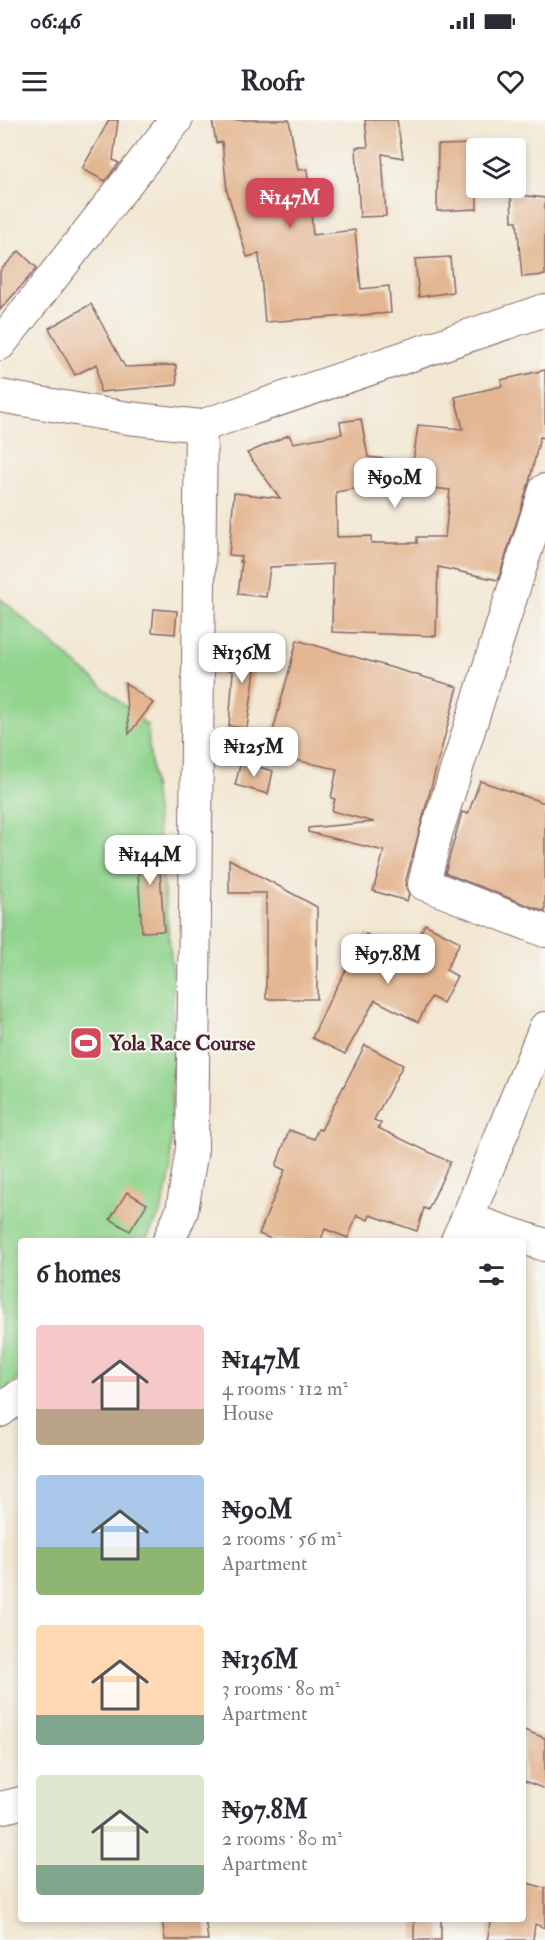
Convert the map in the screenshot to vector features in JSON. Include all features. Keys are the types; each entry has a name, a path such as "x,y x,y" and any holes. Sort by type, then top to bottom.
{"street":[{"path":"0,344 176,120"},
{"path":"0,396 128,418 201,426 545,310"},
{"path":"170,1238 182,1211 192,1149 201,426"},
{"path":"545,490 435,834 424,884 545,931"},
{"path":"506,1238 462,1230 545,1028"},
{"path":"526,1242 545,1245"},
{"path":"0,1411 18,1397"},
{"path":"0,1809 18,1804"}],"green space":[{"name":"Yola Race Course","path":"0,598 147,725 173,976 171,1173 161,1212 147,1238 18,1238 18,1379 0,1393"}],"building":[{"path":"109,120 118,120 113,160 119,163 105,181 82,169"},
{"path":"212,120 289,120 298,170 307,169 313,235 355,230 361,289 389,286 391,313 265,322 259,254 247,257 227,191 222,142 216,143"},
{"path":"365,120 397,120 403,158 382,154 386,216 360,217 356,147 368,147"},
{"path":"466,144 466,198 477,198 477,209 437,211 438,145"},
{"path":"526,196 545,198 545,275 522,277 517,221 512,221 511,198 526,198"},
{"path":"19,251 37,268 0,310 0,271"},
{"path":"450,257 453,292 419,297 415,259"},
{"path":"91,304 125,367 176,365 177,385 100,392 97,364 75,375 49,328"},
{"path":"545,370 545,438 540,437 529,483 498,580 438,567 436,636 332,632 333,564 270,567 266,597 238,594 241,556 229,555 234,493 280,498 247,453 289,435 293,443 342,434 340,422 361,419 368,457 413,462 418,425 463,429 455,397 502,386 501,380","holes":["386,483 450,490 445,537 417,537 417,543 371,543 371,536 337,537 336,492"]},
{"path":"154,609 177,611 175,634 152,632"},
{"path":"297,640 458,687 406,880 409,894 407,901 373,891 384,851 308,832 308,828 374,822 332,811 335,799 331,798 337,769 267,754"},
{"path":"235,644 258,649 247,728 229,726 233,671 229,670"},
{"path":"125,683 153,703 129,734"},
{"path":"241,762 273,771 268,794 235,785"},
{"path":"480,781 545,803 545,912 445,873 462,812 468,814"},
{"path":"158,841 164,931 142,932 136,842"},
{"path":"229,859 317,907 317,999 266,999 266,893 229,893"},
{"path":"425,924 460,942 446,970 457,976 443,1003 431,997 418,1022 375,1000 345,1054 312,1038 330,999 366,934 409,957"},
{"path":"365,1045 403,1065 374,1120 381,1123 378,1128 450,1162 428,1210 424,1208 417,1231 370,1215 368,1220 357,1215 348,1238 325,1229 322,1238 269,1238 259,1234 285,1170 276,1166 289,1130 314,1139 318,1129 321,1130"},
{"path":"127,1192 147,1204 130,1231 110,1219"},
{"path":"526,1731 545,1738 545,1789 526,1782"},
{"path":"526,1883 545,1888 545,1928 535,1924 533,1940 487,1940 491,1922 526,1922"},
{"path":"163,1922 206,1922 208,1940 165,1940"},
{"path":"414,1922 441,1922 441,1940 414,1940"}],"place":[{"name":"Yola Race Course","path":"86,1043"}]}
